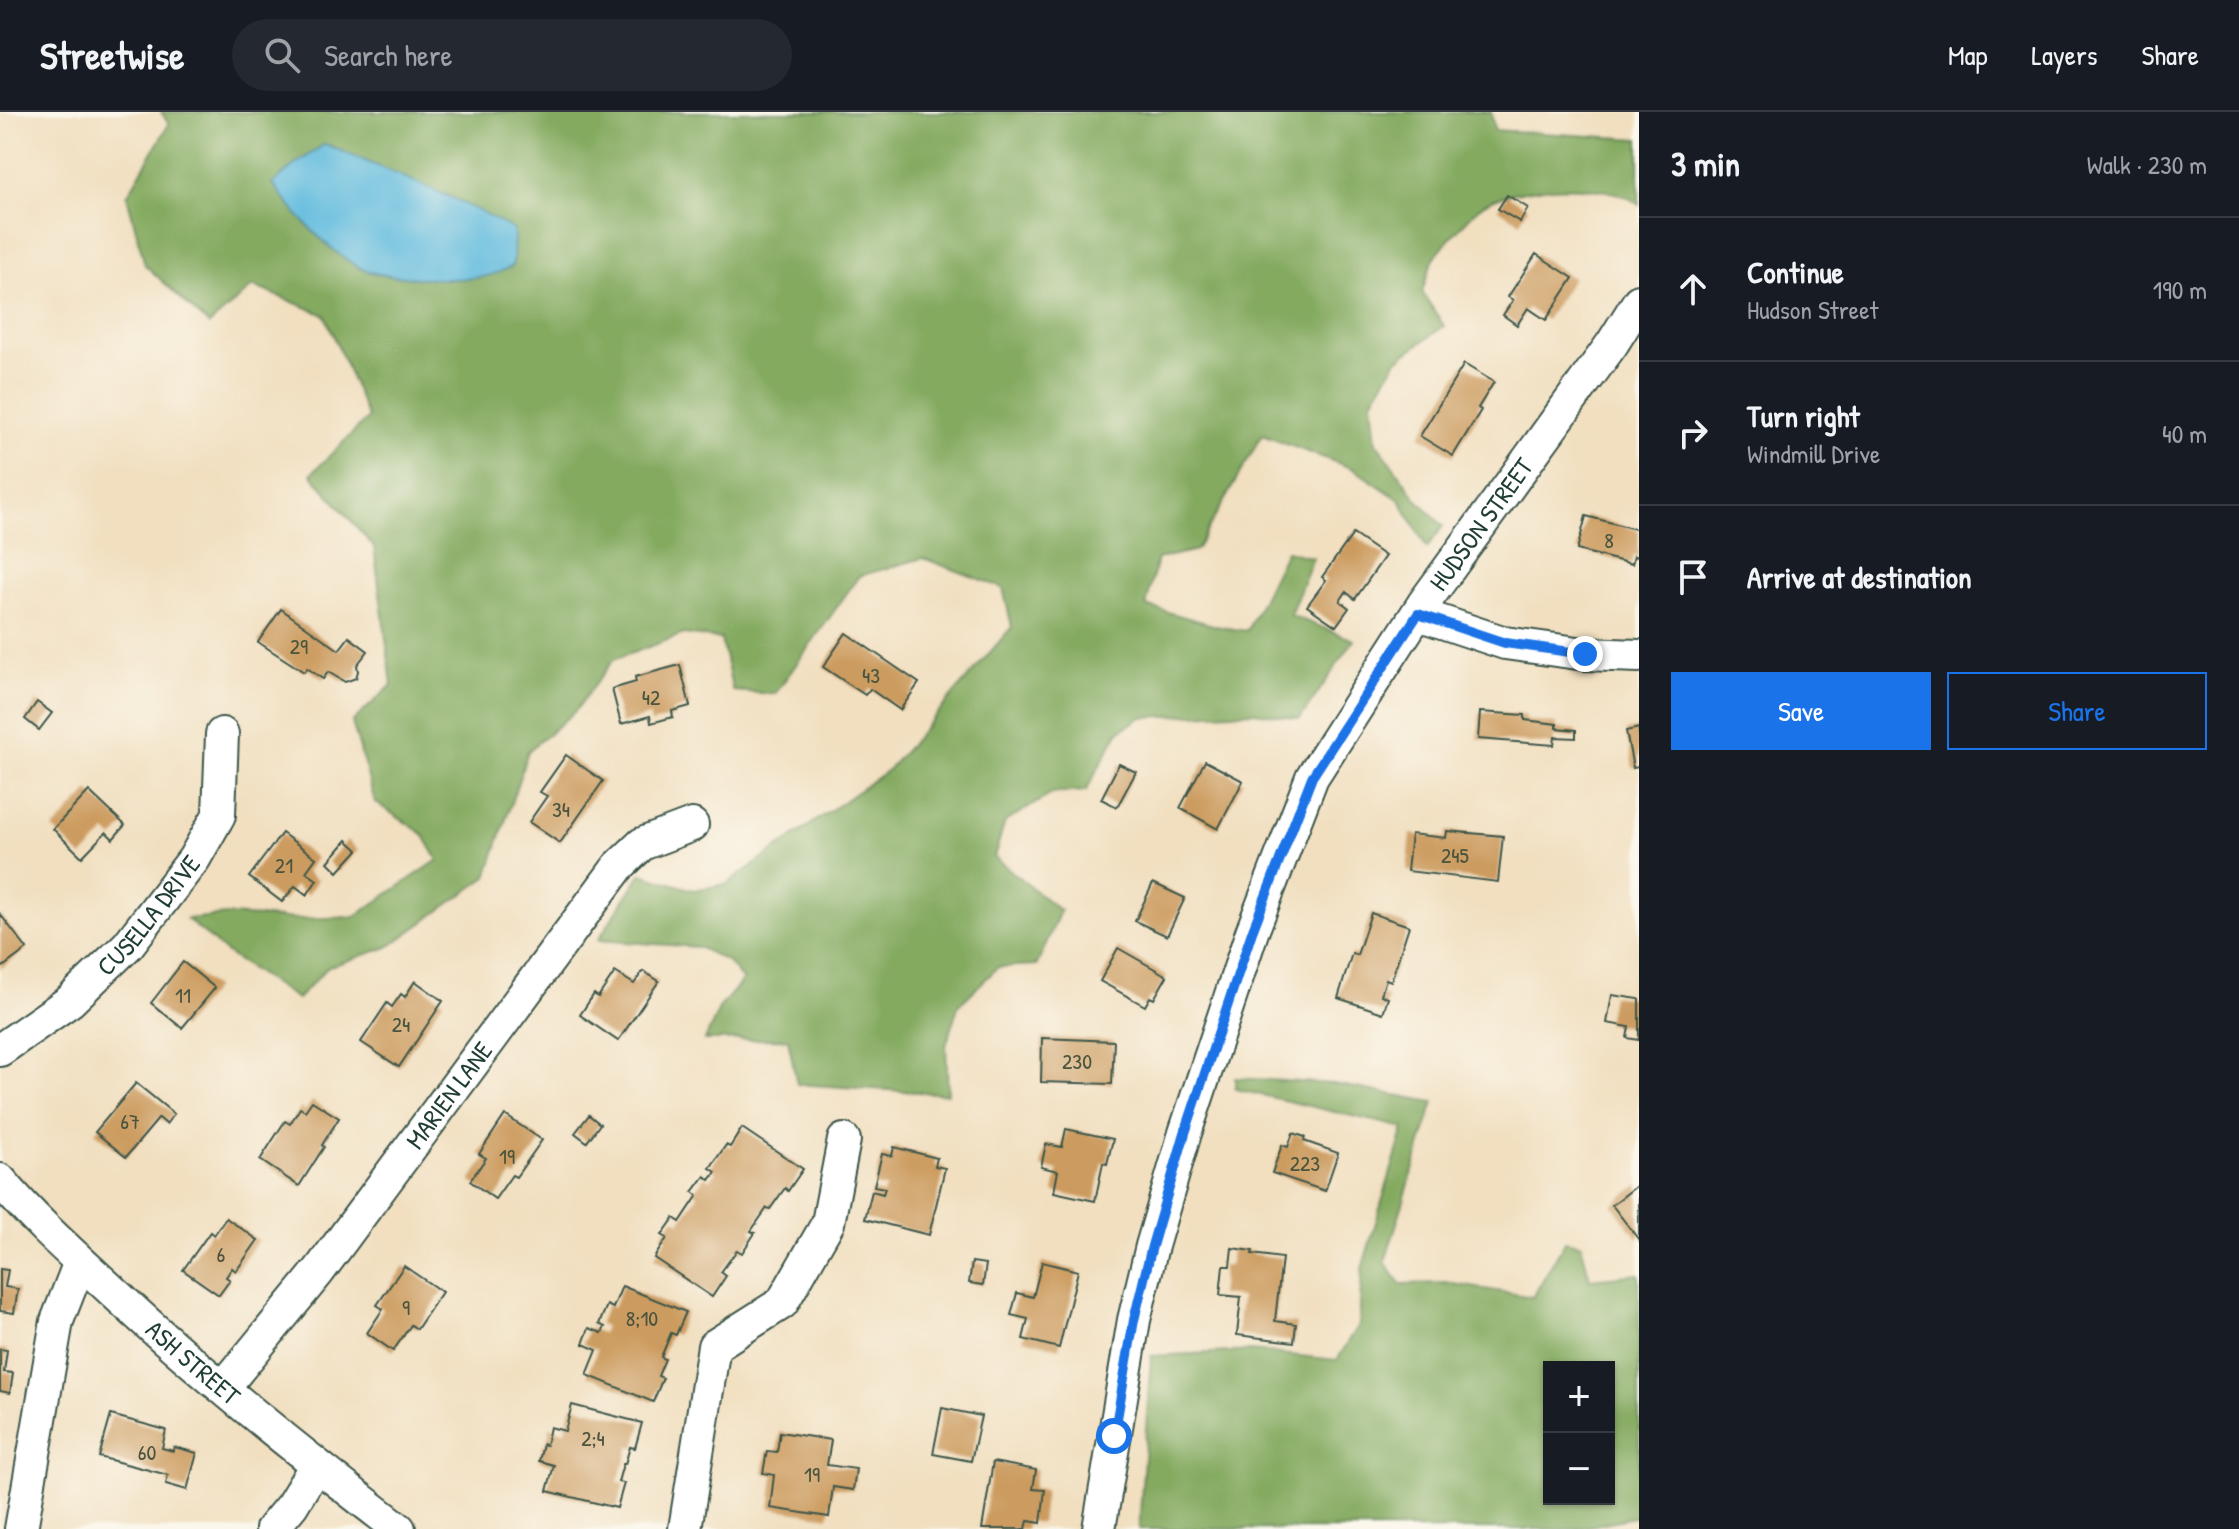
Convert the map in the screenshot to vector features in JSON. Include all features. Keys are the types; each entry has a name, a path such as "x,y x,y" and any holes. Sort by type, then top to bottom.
{"street":[{"name":"HUDSON STREET","path":"1099,1529 1134,1320 1152,1246 1185,1133 1252,932 1312,777 1418,614 1612,344 1639,301"},
{"path":"1418,614 1505,643 1585,654 1639,656"},
{"name":"CUSELLA DRIVE","path":"0,1050 70,1001 128,945 194,859 219,815 222,734"},
{"name":"MARIEN LANE","path":"223,1388 319,1271 618,867 642,844 692,825"},
{"path":"685,1529 714,1346 782,1303 828,1223 844,1140"},
{"name":"ASH STREET","path":"0,1180 35,1220 172,1347 399,1529"},
{"path":"21,1529 57,1321 80,1262"},
{"path":"272,1529 292,1505 316,1465"}],"green space":[{"path":"161,112 1491,112 1494,130 1639,139 1639,205 1607,191 1584,188 1513,193 1480,207 1435,257 1422,292 1444,326 1397,360 1372,401 1376,442 1417,499 1443,526 1427,548 1400,500 1354,469 1262,435 1196,550 1157,559 1146,606 1220,627 1247,631 1286,551 1313,558 1290,615 1354,640 1300,719 1255,712 1142,717 1118,732 1086,791 1053,793 1005,822 994,857 1060,911 1037,965 998,967 958,1006 946,1046 948,1094 797,1084 788,1039 705,1040 720,1007 743,980 727,961 698,947 598,940 641,874 693,890 727,884 889,769 1012,627 1003,588 923,558 859,576 775,694 733,691 721,639 684,634 613,660 575,711 528,751 487,877 388,947 328,967 297,999 228,954 187,919 227,915 298,919 354,917 438,860 423,834 375,802 352,722 392,685 374,547 311,474 368,418 325,315 253,286 209,325 145,265 127,196 169,124"},
{"path":"1235,1078 1334,1084 1434,1102 1385,1262 1400,1284 1447,1283 1533,1297 1565,1241 1581,1244 1590,1279 1639,1274 1639,1516 1576,1529 1139,1529 1151,1356 1252,1351 1337,1360 1359,1325 1362,1269 1404,1128 1235,1089"}],"water":[{"path":"325,144 444,195 514,230 513,266 479,277 425,278 372,272 349,261 313,231 273,184"}],"building":[{"path":"1507,195 1528,208 1520,222 1498,209"},
{"path":"1536,254 1573,278 1546,320 1528,308 1517,325 1503,315 1513,300 1508,297"},
{"path":"1464,364 1494,382 1453,456 1420,436"},
{"path":"1586,516 1639,530 1639,557 1634,556 1632,564 1577,550"},
{"path":"1353,534 1385,556 1355,599 1346,592 1340,601 1349,608 1336,626 1307,606 1326,580 1322,577"},
{"path":"281,609 339,650 349,637 368,651 357,665 356,678 345,682 328,672 323,679 307,668 304,672 258,642"},
{"path":"846,633 919,683 900,710 870,689 865,695 823,667"},
{"path":"680,665 690,706 672,711 673,717 651,723 650,716 621,724 612,689 636,682 635,677"},
{"path":"37,702 52,713 39,730 25,719"},
{"path":"1480,712 1525,715 1525,720 1576,730 1576,738 1555,737 1554,745 1478,739"},
{"path":"1639,728 1639,767 1633,768 1626,731"},
{"path":"566,755 603,781 560,843 529,822 547,796 540,792"},
{"path":"1205,761 1243,781 1218,829 1180,808"},
{"path":"1119,764 1136,772 1117,807 1101,799"},
{"path":"89,791 125,825 113,839 106,832 82,857 53,829"},
{"path":"1447,831 1503,836 1498,882 1407,871 1411,834 1446,838"},
{"path":"282,833 316,858 306,872 317,880 307,895 295,886 282,902 249,877"},
{"path":"347,840 358,850 338,872 328,862"},
{"path":"1153,883 1185,898 1167,936 1135,921"},
{"path":"1371,913 1409,926 1391,981 1386,979 1381,995 1388,998 1383,1013 1338,998 1352,953 1357,955"},
{"path":"0,914 27,949 0,969"},
{"path":"1118,948 1167,976 1154,999 1150,997 1145,1006 1100,981"},
{"path":"183,962 215,988 182,1028 151,1003"},
{"path":"643,971 659,981 618,1041 580,1015 594,994 598,997 615,972 634,984"},
{"path":"415,981 443,1001 399,1067 361,1042 387,1003 392,1007 401,994 405,997"},
{"path":"1612,995 1639,999 1639,1040 1627,1038 1629,1027 1607,1023"},
{"path":"1042,1038 1114,1041 1112,1084 1041,1082"},
{"path":"136,1083 174,1114 166,1124 159,1118 126,1157 95,1132"},
{"path":"312,1101 339,1118 299,1186 260,1160 285,1121 290,1124 300,1108 305,1111"},
{"path":"505,1115 542,1140 516,1177 512,1175 495,1199 470,1181 486,1158 479,1154"},
{"path":"589,1115 600,1124 587,1142 575,1133"},
{"path":"742,1128 803,1169 788,1191 785,1188 770,1209 767,1208 751,1231 755,1233 742,1253 737,1250 721,1272 726,1276 712,1297 654,1258 667,1238 662,1235 674,1218 680,1222 698,1195 693,1192 705,1176 710,1180 716,1172 710,1168 726,1145 730,1147"},
{"path":"1066,1129 1113,1139 1107,1164 1103,1163 1095,1201 1054,1192 1058,1171 1041,1167 1046,1144 1062,1147"},
{"path":"1293,1133 1305,1137 1304,1141 1338,1153 1325,1191 1272,1173 1282,1145 1288,1147"},
{"path":"894,1147 937,1158 935,1166 945,1168 929,1235 865,1219 872,1191 883,1194 885,1188 874,1186 882,1154 892,1156"},
{"path":"1639,1184 1639,1240 1612,1205"},
{"path":"226,1218 258,1240 236,1271 232,1268 226,1277 230,1280 219,1295 183,1270 210,1232 214,1235"},
{"path":"1232,1248 1282,1258 1275,1321 1296,1324 1294,1342 1237,1335 1241,1297 1220,1295 1223,1266 1230,1266"},
{"path":"972,1262 986,1264 983,1285 969,1283"},
{"path":"1042,1262 1078,1271 1059,1348 1023,1339 1028,1319 1011,1315 1017,1293 1033,1297"},
{"path":"404,1266 442,1292 417,1329 411,1325 393,1351 367,1333 383,1309 377,1305"},
{"path":"0,1269 8,1270 5,1287 18,1289 14,1313 0,1311"},
{"path":"622,1286 686,1312 676,1335 671,1333 661,1357 665,1359 658,1376 663,1378 653,1402 587,1375 597,1350 583,1344 589,1328 602,1333 605,1327 599,1324 607,1305 613,1308"},
{"path":"0,1349 7,1350 4,1372 13,1373 10,1393 0,1391"},
{"path":"572,1405 642,1423 635,1448 630,1447 623,1464 618,1482 624,1483 617,1508 547,1491 554,1465 539,1461 543,1444 546,1445 550,1427 565,1431"},
{"path":"942,1408 981,1416 971,1461 933,1454"},
{"path":"111,1415 166,1430 162,1448 173,1451 174,1447 197,1453 187,1490 166,1484 168,1475 99,1457"},
{"path":"780,1432 831,1440 827,1465 856,1469 853,1490 833,1487 829,1517 770,1508 774,1475 763,1473 767,1451 777,1452"},
{"path":"993,1462 1036,1470 1033,1489 1045,1490 1041,1523 1028,1521 1026,1529 982,1529"}],"route":[{"path":"1114,1436 1134,1320 1185,1133 1252,932 1312,777 1418,614 1505,643 1585,654"}]}
